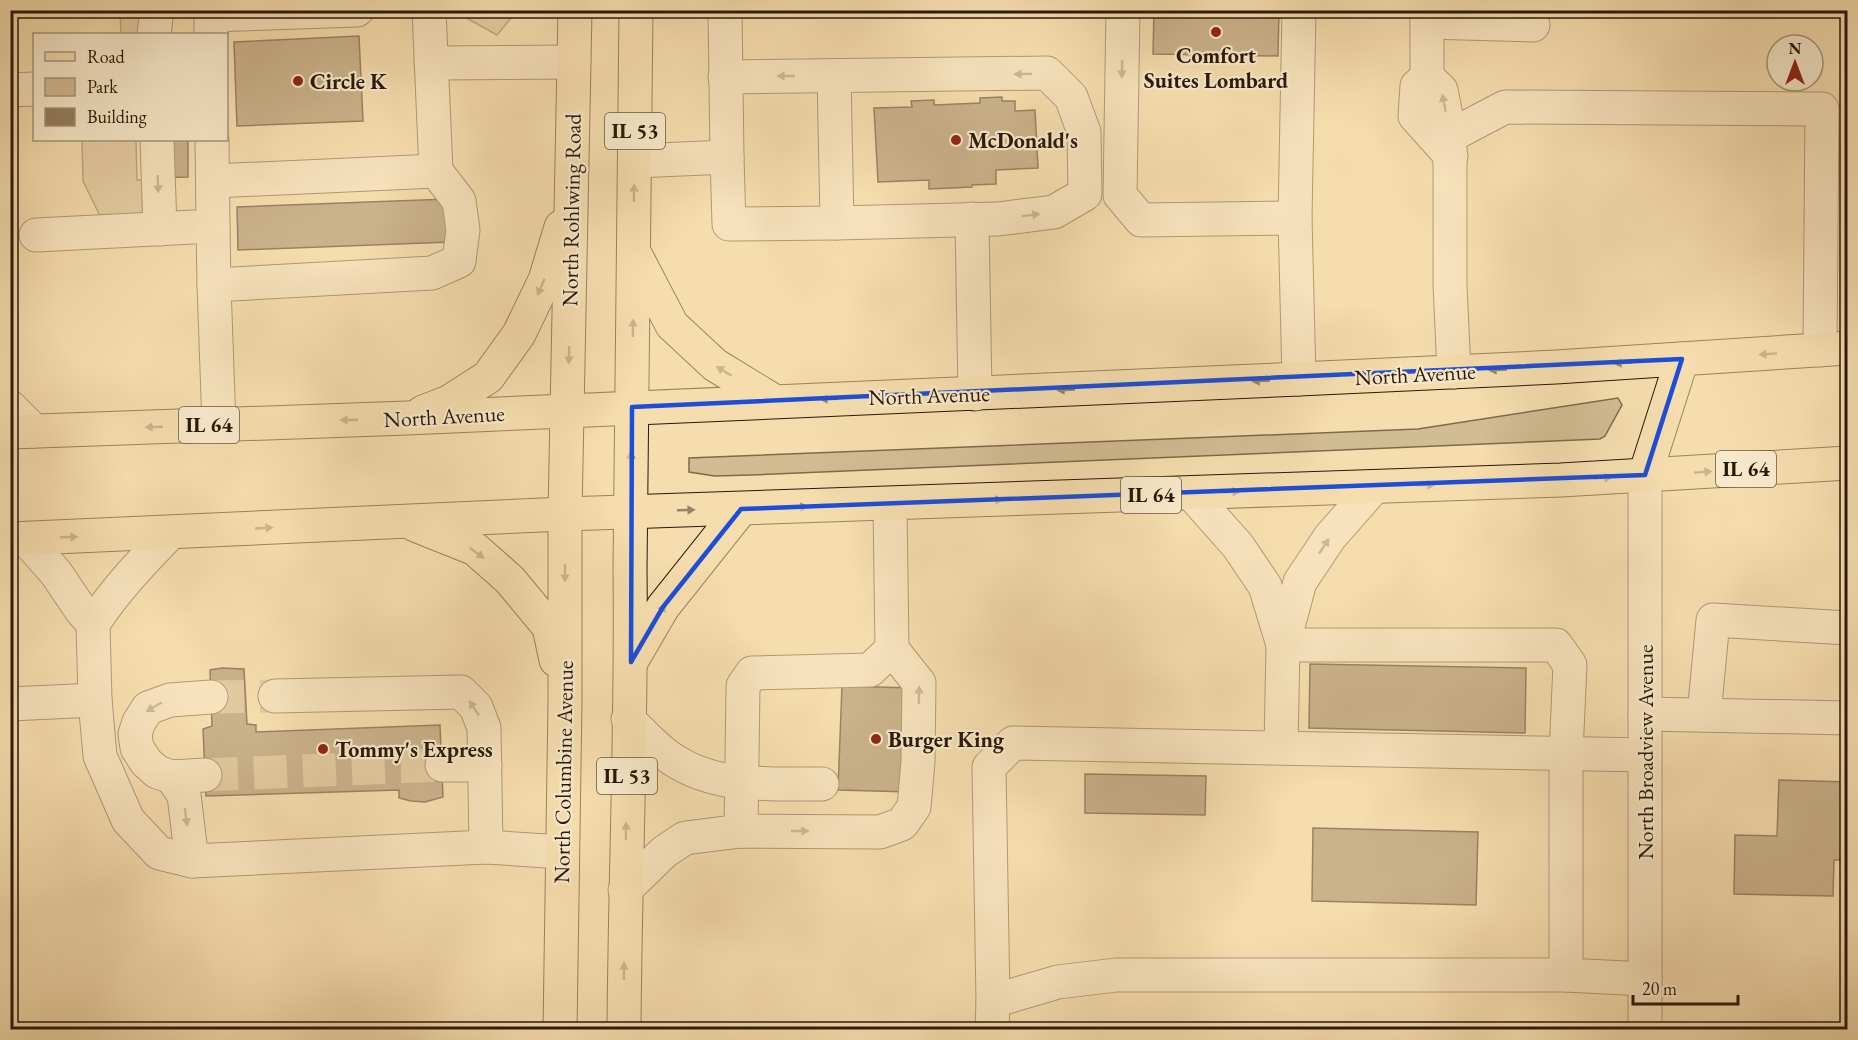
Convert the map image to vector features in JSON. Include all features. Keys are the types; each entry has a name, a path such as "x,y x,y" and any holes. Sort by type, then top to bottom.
{"main road":[{"name":"North Rohlwing Road","path":"568,410 574,10"},
{"name":"IL 53","path":"624,1029 628,719 631,662 636,10"},
{"path":"407,418 449,402 488,377 494,369 519,334 545,280 572,192"},
{"path":"634,251 672,325 715,365 774,401"},
{"name":"North Avenue","path":"22,432 1299,380 1834,349"},
{"path":"1645,475 1682,359"},
{"name":"IL 53","path":"565,514 568,410"},
{"name":"IL 64","path":"18,539 565,514 1374,487 1848,463"},
{"path":"631,662 663,607 741,508"},
{"name":"North Columbine Avenue","path":"560,1029 565,702 565,514"},
{"path":"404,521 475,549 510,580 549,627 565,702"}],"street":[{"path":"154,33 157,10"},
{"path":"208,20 357,10"},
{"path":"214,285 432,273 459,261 463,230 459,201 436,171 429,10"},
{"path":"725,10 729,224 998,219 1054,212 1085,194 1120,195"},
{"path":"1123,10 1120,195 1141,220 1294,218"},
{"path":"1299,10 1294,218 1299,380"},
{"path":"1451,146 1415,116 1417,86 1427,77 1427,16 1533,25"},
{"path":"431,63 574,62"},
{"path":"725,77 1047,73 1071,97 1084,132 1085,194"},
{"path":"834,76 837,223"},
{"path":"10,90 33,89"},
{"path":"1451,146 1505,107 1822,109 1834,349"},
{"path":"157,141 160,229"},
{"path":"212,141 219,425"},
{"path":"1451,146 1450,284 1454,372"},
{"path":"634,161 727,157"},
{"path":"213,181 436,171"},
{"path":"972,219 975,394"},
{"path":"36,234 213,226"},
{"path":"10,408 22,432"},
{"name":"North Broadview Avenue","path":"1645,475 1645,1029"},
{"path":"1281,747 1283,645 1300,582 1330,537 1374,487"},
{"path":"1191,493 1238,546 1265,586 1283,645"},
{"path":"625,890 664,852 685,838 741,831 880,832 902,824 914,807 918,762 919,683 892,649 890,504"},
{"path":"170,532 129,575 109,599 93,624 95,700 100,756 128,820 159,853 192,861 486,848 562,852"},
{"path":"18,539 56,573 93,624"},
{"path":"1704,715 1713,620 1848,628"},
{"path":"1283,645 1556,645 1570,665 1566,753 1566,975"},
{"path":"741,831 743,686 752,673 870,670 892,649"},
{"path":"275,696 461,692 477,707 484,728 486,848"},
{"path":"205,775 172,777 156,772 137,748 135,734 148,708 170,700 211,697"},
{"path":"10,704 95,700"},
{"path":"1645,714 1848,718"},
{"path":"628,719 666,755 706,777 742,783 822,784"},
{"path":"1645,755 1012,743 989,767 993,1015 1058,982 1116,975 1566,975 1645,979"},
{"path":"442,765 485,765"},
{"path":"172,777 184,795 192,861"}],"highlighted area":[{"path":"1682,359 1645,475 741,509 663,607 631,662 632,407"}],"green space":[{"path":"466,10 517,11 497,35 468,19"},
{"path":"120,11 149,11 146,33 121,33"},
{"path":"82,141 136,141 137,180 152,180 152,218 101,218 83,181"},
{"path":"1618,398 1622,405 1605,436 1600,439 751,475 715,476 689,472 689,458 1418,429"}],"building":[{"name":"Comfort Suites Lombard","path":"1154,10 1279,10 1278,56 1153,54"},
{"name":"Circle K","path":"359,36 363,121 237,126 234,42"},
{"name":"McDonald's","path":"1002,97 1002,101 1015,101 1015,111 1035,110 1038,168 996,170 996,184 972,185 972,187 929,189 929,180 878,182 874,108 912,107 911,101 934,100 934,105 980,103 980,98"},
{"path":"146,141 188,141 188,177 148,178"},
{"path":"449,199 451,242 238,250 237,207"},
{"path":"1310,664 1526,668 1525,733 1309,728"},
{"name":"Tommy's Express","path":"244,669 247,724 256,725 256,732 440,725 443,797 425,802 411,801 399,798 399,790 206,796 203,729 212,726 210,670"},
{"name":"Burger King","path":"842,686 913,688 910,792 838,790"},
{"path":"1085,774 1206,776 1205,815 1085,813"},
{"path":"1779,780 1848,782 1848,860 1834,860 1833,896 1734,894 1735,835 1777,836"},
{"path":"1313,828 1478,832 1476,905 1312,901"}],"tunnel":[{"path":"211,697 275,696"},
{"path":"205,775 442,765"}],"place":[{"name":"Comfort Suites Lombard","path":"1216,32"},
{"name":"Circle K","path":"298,81"},
{"name":"McDonald's","path":"956,140"},
{"name":"Burger King","path":"876,739"},
{"name":"Tommy's Express","path":"323,749"}]}
